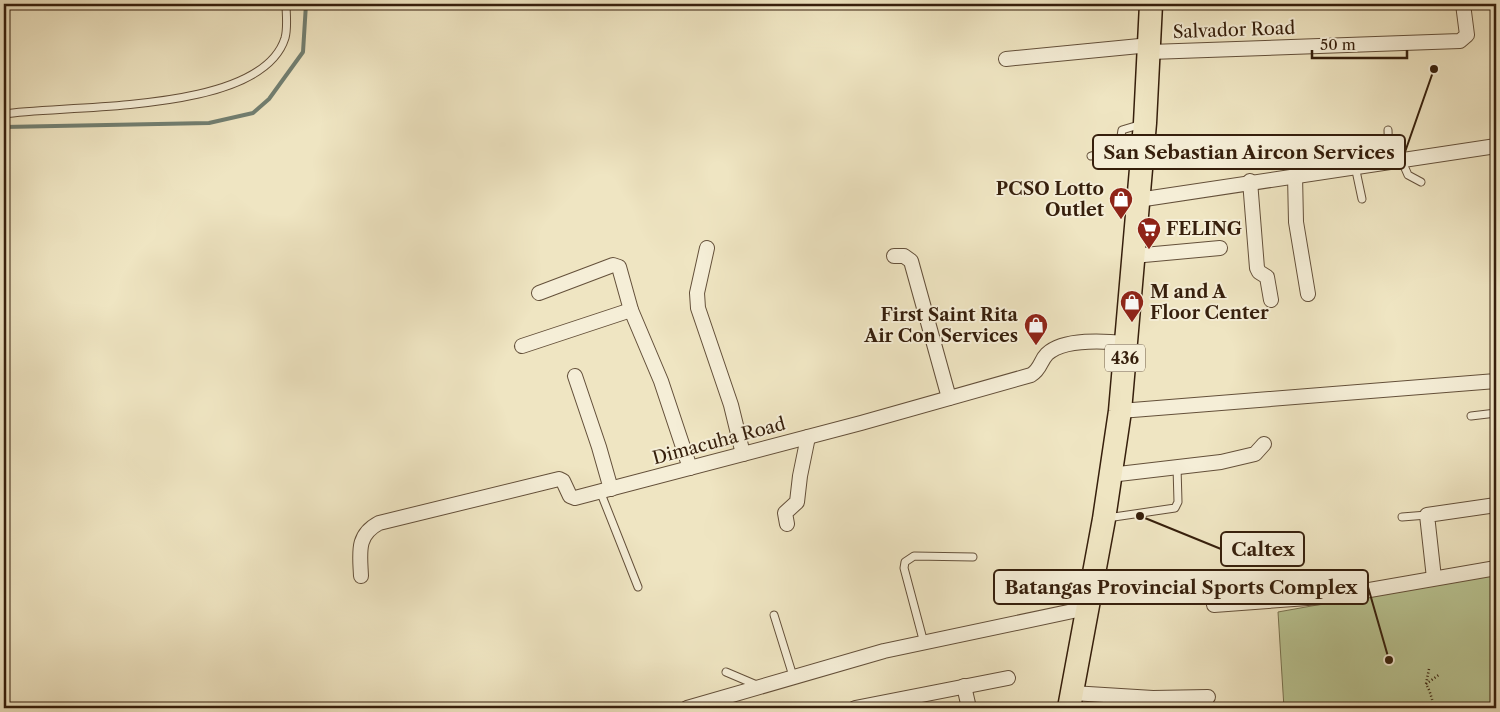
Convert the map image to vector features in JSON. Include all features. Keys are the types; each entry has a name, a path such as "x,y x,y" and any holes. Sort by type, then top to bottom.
{"main road":[{"name":"436","path":"1070,701 1104,519 1120,411 1145,123 1151,4"}],"street":[{"name":"Salvador Road","path":"1150,48 1460,41 1467,35 1463,4"},
{"path":"1006,59 1150,48"},
{"path":"1138,200 1250,181 1496,146"},
{"path":"1295,175 1296,222 1308,294"},
{"path":"1250,181 1257,268 1259,272 1267,277 1271,300"},
{"path":"707,248 697,293 698,308 706,338 730,405 743,454"},
{"path":"1133,256 1220,248"},
{"path":"894,256 904,256 911,261 949,398"},
{"path":"540,293 616,265 621,271 631,310 662,381 690,468"},
{"path":"522,346 631,310"},
{"name":"Dimacuha Road","path":"361,576 360,554 362,539 369,528 379,523 555,479 562,481 572,498 808,437 1031,375 1038,370 1049,353 1060,347 1100,340 1126,343"},
{"path":"575,376 599,447 605,490"},
{"path":"1120,411 1496,381"},
{"path":"787,524 786,513 797,502 808,437"},
{"path":"1110,475 1221,462 1251,456 1259,452 1264,444"},
{"path":"1434,578 1427,515 1496,505"},
{"path":"1214,605 1335,596 1496,568"},
{"path":"686,708 884,651 1087,608"},
{"path":"855,708 1008,678"},
{"path":"964,686 969,708"},
{"path":"1070,701 1208,698"}],"lane":[{"path":"4,114 121,107 168,100 228,86 260,68 276,53 285,37 286,4"},
{"path":"1091,156 1117,150 1120,146 1122,129 1145,123"},
{"path":"1388,130 1395,160 1408,175 1421,182"},
{"path":"1355,166 1362,199"},
{"path":"1471,416 1496,414"},
{"path":"1104,519 1175,508 1178,502 1177,467"},
{"path":"605,490 638,587"},
{"path":"1402,518 1427,515"},
{"path":"924,643 904,568 905,562 914,556 973,557"},
{"path":"774,615 793,676"},
{"path":"726,672 759,686"}],"path":[{"path":"1429,669 1426,684 1435,707"},
{"path":"1426,684 1440,674"}],"green space":[{"path":"1496,573 1496,708 1284,708 1278,612"}],"waterway":[{"path":"4,127 209,123 253,113 269,99 303,52 306,4"}],"place":[{"name":"San Sebastian Aircon Services","path":"1434,69"},
{"name":"PCSO Lotto Outlet","path":"1121,220"},
{"name":"FELING","path":"1149,250"},
{"name":"M and A Floor Center","path":"1132,323"},
{"name":"First Saint Rita Air Con Services","path":"1036,346"},
{"name":"Caltex","path":"1140,516"},
{"name":"Batangas Provincial Sports Complex","path":"1389,660"}]}
